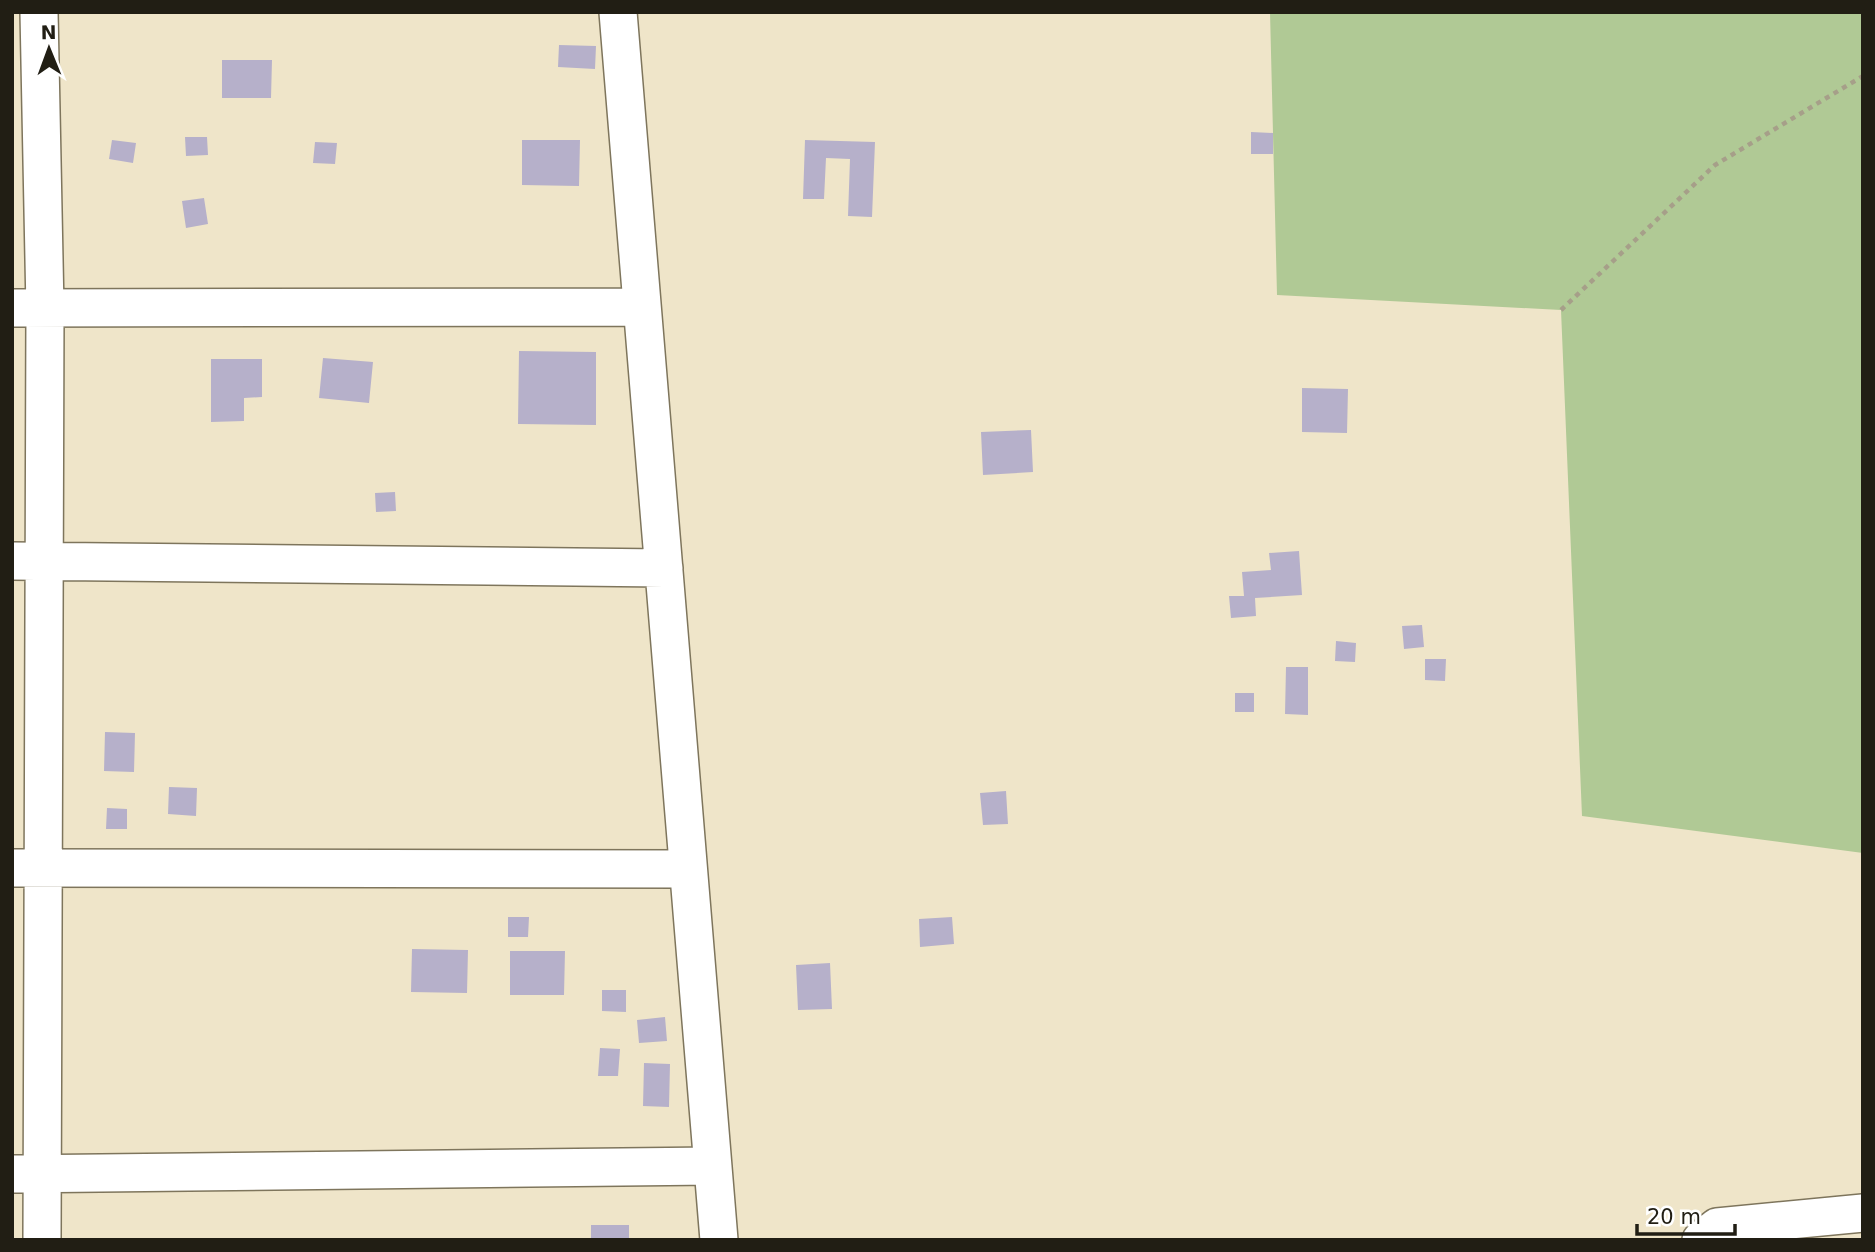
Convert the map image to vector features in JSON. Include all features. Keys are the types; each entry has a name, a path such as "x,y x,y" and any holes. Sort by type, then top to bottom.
{"street":[{"path":"39,12 29,308 27,1174 42,1240"},
{"path":"618,12 719,1240"},
{"path":"29,308 642,307"},
{"path":"28,561 663,568"},
{"path":"28,868 688,869"},
{"path":"27,1174 713,1166"},
{"path":"1701,1240 1717,1227 1863,1213"}],"path":[{"path":"1560,310 1715,165 1863,76"}],"green space":[{"path":"1270,12 1863,12 1863,853 1582,816 1561,310 1277,295"}],"building":[{"path":"559,45 596,46 595,69 558,67"},
{"path":"222,60 272,60 271,98 222,98"},
{"path":"1251,132 1273,133 1273,154 1251,154"},
{"path":"185,137 207,137 208,155 186,156"},
{"path":"112,140 136,143 133,163 109,159"},
{"path":"522,140 580,140 579,186 522,185"},
{"path":"805,140 875,142 872,217 848,216 850,159 826,158 824,199 803,199"},
{"path":"315,142 337,143 335,164 313,163"},
{"path":"204,198 208,224 186,228 182,201"},
{"path":"519,351 596,352 596,425 518,424"},
{"path":"323,358 373,362 369,403 319,398"},
{"path":"211,359 262,359 262,397 244,398 244,421 211,422"},
{"path":"1302,388 1348,389 1347,433 1302,432"},
{"path":"1031,430 1033,472 983,475 981,432"},
{"path":"395,492 396,511 376,512 375,493"},
{"path":"1299,551 1302,595 1255,598 1256,616 1231,618 1229,596 1244,596 1242,572 1271,570 1269,553"},
{"path":"1422,625 1424,647 1404,649 1402,626"},
{"path":"1336,641 1356,643 1355,662 1335,661"},
{"path":"1425,659 1446,659 1445,681 1425,680"},
{"path":"1286,667 1308,667 1308,715 1285,714"},
{"path":"1235,693 1254,693 1254,712 1235,712"},
{"path":"105,732 135,733 134,772 104,771"},
{"path":"169,787 197,788 196,816 168,814"},
{"path":"1006,791 1008,824 983,825 980,793"},
{"path":"107,808 127,809 127,829 106,829"},
{"path":"508,917 529,917 528,937 508,937"},
{"path":"952,917 954,944 920,947 919,919"},
{"path":"412,949 468,950 467,993 411,992"},
{"path":"510,951 565,951 564,995 510,995"},
{"path":"830,963 832,1009 798,1010 796,965"},
{"path":"602,990 626,990 626,1012 602,1011"},
{"path":"665,1017 667,1041 639,1043 637,1020"},
{"path":"600,1048 620,1049 618,1076 598,1076"},
{"path":"644,1063 670,1064 669,1107 643,1106"},
{"path":"591,1225 629,1225 629,1240 591,1240"}]}
